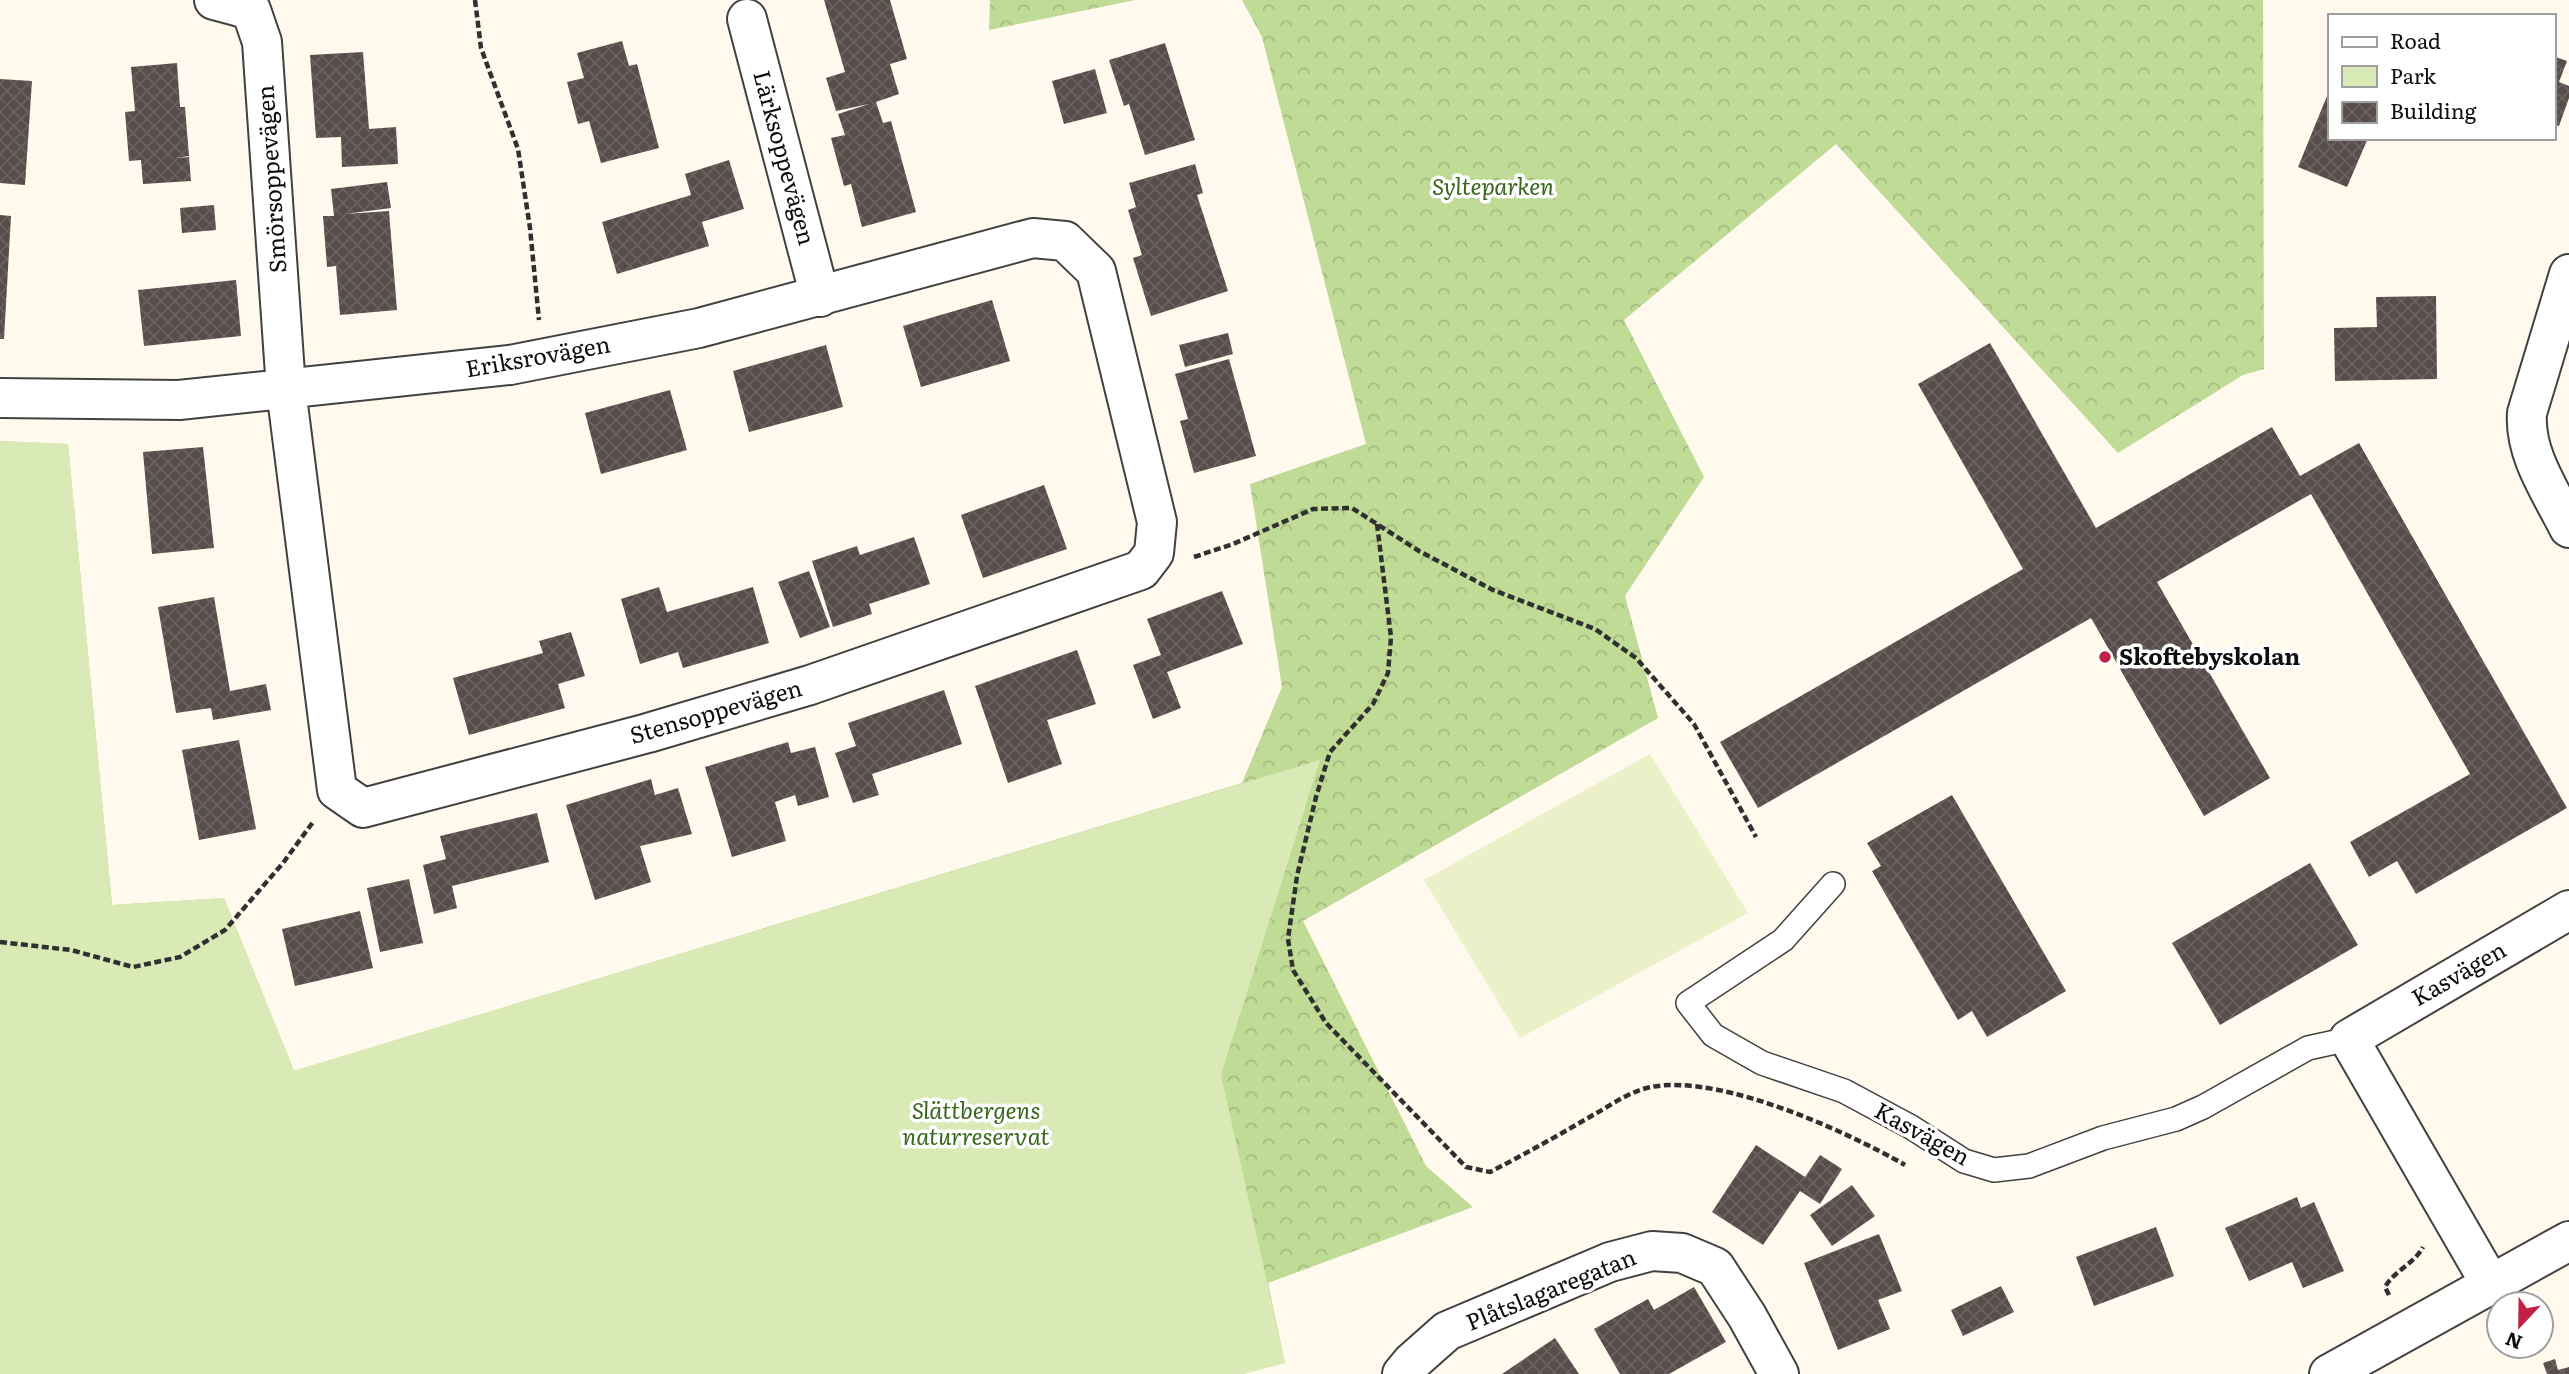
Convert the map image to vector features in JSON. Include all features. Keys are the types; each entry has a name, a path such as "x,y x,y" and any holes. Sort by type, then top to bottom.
{"street":[{"name":"Smörsoppevägen","path":"214,0 251,10 262,42 286,389"},
{"name":"Lärksoppevägen","path":"747,19 820,297"},
{"name":"Eriksrovägen","path":"0,398 179,400 510,365 699,328 1033,238 1065,241 1096,271 1157,522 1154,553"},
{"path":"2569,274 2527,413 2526,433 2535,461 2569,528"},
{"path":"286,389 337,790"},
{"name":"Stensoppevägen","path":"337,790 363,808 648,733 810,685 1141,570 1154,553"},
{"name":"Kasvägen","path":"2349,1039 2569,910"},
{"path":"2349,1039 2490,1283"},
{"path":"2329,1374 2569,1241"},
{"name":"Plåtslagaregatan","path":"1402,1374 1447,1331 1610,1262 1652,1251 1682,1253 1715,1266 1779,1374"}],"lane":[{"name":"Kasvägen","path":"1833,884 1783,940 1688,1003 1713,1035 1762,1063 1844,1091 1911,1127 1964,1161 1994,1170 2029,1166 2103,1138 2176,1119 2203,1107 2308,1048 2349,1039"}],"path":[{"path":"475,0 481,48 518,149 530,228 542,358"},
{"path":"1154,553 1189,558 1234,544 1313,509 1352,508 1419,551 1493,590 1595,629 1636,659 1694,724 1756,837"},
{"path":"0,942 71,950 133,967 180,957 225,930 283,863 337,790"}],"green space":[{"path":"990,0 1135,0 989,30"},
{"name":"Sylteparken","path":"1242,0 2263,0 2264,369 2243,375 2118,453 1836,144 1624,320 1704,477 1625,596 1658,718 1303,921 1426,1166 1473,1207 1268,1283 1285,1363 1242,1374 0,1374 0,441 68,444 112,905 224,898 294,1071 1242,783 1282,687 1250,484 1366,444 1262,37"},
{"name":"Slättbergens naturreservat","path":"0,441 68,444 112,905 224,898 294,1071 1320,760 1221,1075 1285,1363 1242,1374 0,1374"},
{"path":"1650,754 1748,913 1520,1038 1424,880"}],"building":[{"path":"824,0 890,0 907,59 890,64 899,94 876,102 883,123 891,121 916,212 862,227 851,184 844,186 831,138 845,135 838,114 869,104 836,111 826,78 845,72"},
{"path":"622,41 629,66 637,64 659,148 601,163 589,121 578,124 567,82 584,78 577,53"},
{"path":"1165,43 1195,140 1145,155 1129,104 1124,106 1109,60"},
{"path":"363,52 369,129 396,127 398,164 342,167 341,137 316,138 310,55"},
{"path":"2555,57 2567,61 2559,82 2569,86 2569,98 2559,126 2555,125"},
{"path":"177,63 180,107 185,107 189,156 176,158 189,157 191,181 143,184 141,160 129,161 125,112 135,111 131,67"},
{"path":"1095,69 1107,113 1064,124 1052,81"},
{"path":"0,79 32,81 25,185 0,183"},
{"path":"2327,96 2328,140 2367,140 2347,187 2298,167"},
{"path":"729,160 744,209 702,222 709,246 617,274 602,222 691,195 685,174"},
{"path":"1195,164 1203,193 1197,195 1228,291 1151,316 1133,258 1142,255 1128,210 1136,207 1129,183"},
{"path":"387,182 391,208 345,214 389,211 397,310 340,315 336,266 327,267 323,216 334,216 331,189"},
{"path":"214,205 216,230 182,233 180,208"},
{"path":"0,215 11,216 4,339 0,339"},
{"path":"236,280 241,336 144,346 138,290"},
{"path":"2436,296 2437,379 2335,381 2334,328 2377,327 2376,297"},
{"path":"992,300 1010,361 921,387 903,326"},
{"path":"1228,333 1233,354 1185,367 1179,345"},
{"path":"1990,343 2096,528 2272,427 2300,476 2359,443 2567,808 2416,894 2397,861 2369,877 2350,842 2470,774 2311,494 2157,582 2270,778 2204,816 2091,618 1758,808 1720,742 2023,569 1918,384"},
{"path":"826,345 843,407 749,432 733,371"},
{"path":"1229,359 1256,456 1194,473 1180,421 1188,419 1175,374"},
{"path":"670,390 687,450 601,474 585,413"},
{"path":"203,447 214,548 152,554 143,452"},
{"path":"1044,485 1067,549 983,578 961,515"},
{"path":"914,537 930,584 869,604 872,614 833,627 812,561 857,546 860,555"},
{"path":"809,571 830,627 800,638 778,582"},
{"path":"659,587 667,612 753,587 769,643 683,668 678,652 640,664 621,599"},
{"path":"1222,591 1243,644 1167,672 1181,708 1153,719 1133,665 1161,655 1147,619"},
{"path":"214,597 230,691 266,684 271,710 213,720 211,708 176,713 158,607"},
{"path":"571,632 585,676 558,684 565,708 469,735 453,678 543,653 539,641"},
{"path":"1077,650 1096,704 1047,720 1062,764 1008,783 975,686"},
{"path":"944,690 962,744 872,774 879,795 853,803 835,753 856,746 848,723"},
{"path":"239,740 256,829 199,840 182,750"},
{"path":"788,742 791,753 815,747 829,797 798,806 795,795 775,802 786,841 732,857 705,767"},
{"path":"651,779 655,795 678,788 692,834 640,846 651,882 595,900 566,805"},
{"path":"1952,795 2066,991 1987,1037 1972,1011 1958,1020 1872,871 1881,866 1867,843"},
{"path":"537,813 549,862 452,886 457,908 434,914 423,865 446,859 440,836"},
{"path":"2310,863 2358,945 2220,1025 2172,943"},
{"path":"409,879 423,943 380,952 367,888"},
{"path":"360,911 373,968 295,986 282,929"},
{"path":"1756,1145 1805,1177 1820,1155 1842,1169 1820,1204 1800,1191 1763,1245 1712,1212"},
{"path":"1852,1185 1875,1216 1832,1246 1810,1215"},
{"path":"2297,1197 2301,1208 2314,1202 2344,1271 2303,1288 2292,1262 2249,1281 2225,1228"},
{"path":"2156,1227 2174,1276 2094,1306 2076,1257"},
{"path":"1879,1234 1902,1291 1878,1300 1890,1329 1838,1350 1804,1263"},
{"path":"2001,1286 2014,1312 1963,1336 1951,1310"},
{"path":"1694,1287 1726,1342 1669,1374 1620,1374 1594,1329 1648,1299 1654,1310"},
{"path":"1555,1338 1579,1374 1502,1374"},
{"path":"2555,1359 2558,1370 2569,1367 2569,1374 2547,1374 2543,1363"}],"place":[{"name":"Skoftebyskolan","path":"2105,657"}]}
